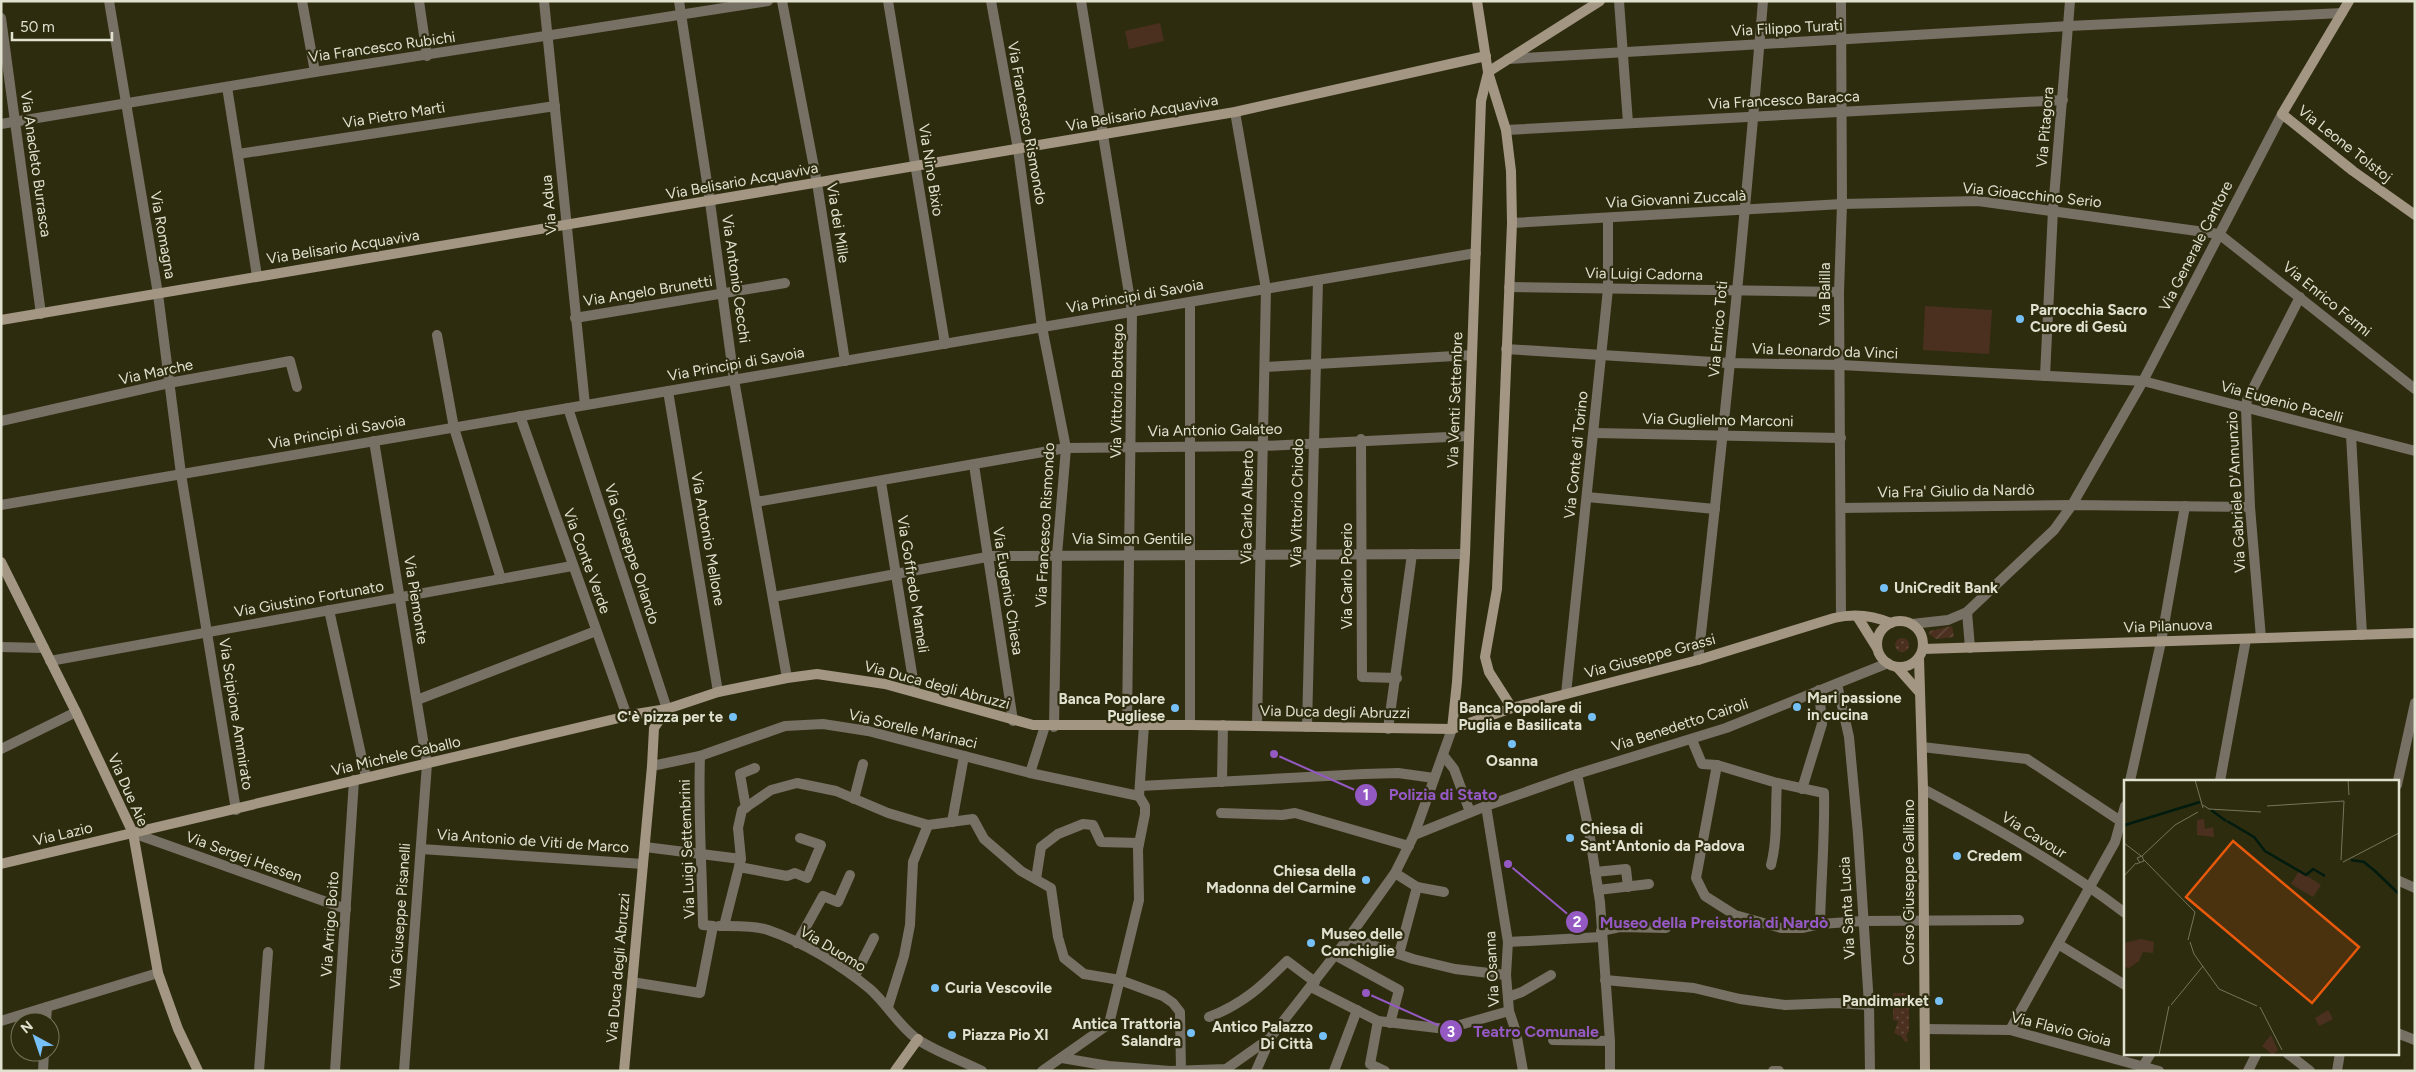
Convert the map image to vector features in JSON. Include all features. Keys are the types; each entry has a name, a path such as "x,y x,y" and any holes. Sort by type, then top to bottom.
{"street":[{"name":"Via Romagna","path":"109,1 158,294 181,474"},
{"path":"302,1 315,72"},
{"path":"418,1 426,56"},
{"name":"Via Adua","path":"544,1 585,405"},
{"name":"Via Antonio Cecchi","path":"678,1 710,202 734,380 787,678"},
{"name":"Via Francesco Rubichi","path":"1,124 315,72 768,1"},
{"name":"Via dei Mille","path":"782,1 817,183 844,361"},
{"name":"Via Nino Bixio","path":"888,1 901,69 914,166 946,344"},
{"name":"Via Francesco Rismondo","path":"991,1 1018,150 1042,327 1066,448 1057,555 1049,726 1030,772"},
{"name":"Via Vittorio Bottego","path":"1082,1 1132,312 1127,725"},
{"name":"Via Venti Settembre","path":"1477,1 1488,72 1506,130 1511,171 1512,223 1497,589 1485,657 1489,672 1512,708"},
{"path":"1488,72 1600,1"},
{"path":"1619,1 1628,124"},
{"name":"Via Enrico Toti","path":"1698,660 1724,435 1729,362 1745,210 1763,1"},
{"name":"Via Balilla","path":"1841,1 1842,204 1839,292 1841,365 1841,616"},
{"name":"Via Pitagora","path":"2045,376 2053,210 2070,1"},
{"name":"Via Generale Cantore","path":"1967,612 2054,530 2072,505 2143,381 2282,114 2349,2"},
{"name":"Via Filippo Turati","path":"1508,59 2068,26 2342,13"},
{"name":"Via Anacleto Burrasca","path":"1,18 41,314"},
{"name":"Via Belisario Acquaviva","path":"1,320 1235,112 1486,56"},
{"name":"Via Venti Settembre","path":"1452,730 1465,554 1481,100 1488,72"},
{"path":"227,87 257,276"},
{"name":"Via Francesco Baracca","path":"1506,130 2063,100"},
{"name":"Via Pietro Marti","path":"238,154 555,106"},
{"name":"Via Carlo Alberto","path":"1235,112 1266,289 1257,725"},
{"name":"Via Leone Tolstoj","path":"2282,114 2353,171 2415,215"},
{"name":"Via Gioacchino Serio","path":"1842,204 1978,201 2219,234"},
{"name":"Via Giovanni Zuccalà","path":"1512,223 1842,204"},
{"name":"Via Conte di Torino","path":"1566,694 1608,289 1608,218"},
{"name":"Via Enrico Fermi","path":"2219,234 2415,389"},
{"name":"Via Principi di Savoia","path":"1,505 1476,253"},
{"name":"Via Vittorio Chiodo","path":"1307,727 1318,280"},
{"name":"Via Angelo Brunetti","path":"575,318 785,283"},
{"name":"Via Luigi Cadorna","path":"1509,287 1839,292"},
{"name":"Via Gabriele D'Annunzio","path":"2261,638 2250,507 2246,408 2247,400 2300,297"},
{"path":"1190,302 1190,725"},
{"path":"437,335 454,428 501,579"},
{"name":"Via Leonardo da Vinci","path":"1506,349 1729,362 1841,365 2143,381"},
{"path":"1265,368 1472,355"},
{"name":"Via Marche","path":"1,421 169,383 290,361 297,387"},
{"name":"Via Eugenio Pacelli","path":"2143,381 2415,451"},
{"name":"Via Antonio Mellone","path":"668,391 718,692"},
{"name":"Via Giuseppe Orlando","path":"568,408 667,709"},
{"name":"Via Conte Verde","path":"520,416 627,716"},
{"name":"Via Guglielmo Marconi","path":"1594,432 1841,438"},
{"path":"2352,435 2362,635"},
{"name":"Via Antonio Galateo","path":"756,502 881,482 1066,448 1263,446 1314,442 1469,436"},
{"name":"Via Carlo Poerio","path":"1361,440 1363,554 1362,677 1397,678"},
{"name":"Via Piemonte","path":"374,441 427,764"},
{"name":"Via Eugenio Chiesa","path":"974,465 1013,721"},
{"name":"Via Scipione Ammirato","path":"181,474 236,810"},
{"name":"Via Goffredo Mameli","path":"881,482 915,692"},
{"path":"1587,497 1715,509"},
{"name":"Via Fra' Giulio da Nardò","path":"1841,508 2072,505 2250,507"},
{"path":"2130,780 2161,642 2184,506"},
{"path":"1388,729 1397,678 1412,554"},
{"name":"Via Simon Gentile","path":"773,597 988,556 1465,554"},
{"name":"Via Due Aie","path":"1,562 76,712 133,833 158,973 178,1029 198,1071"},
{"name":"Via Giustino Fortunato","path":"50,661 572,566"},
{"path":"329,610 366,777"},
{"path":"1877,648 1880,633 1891,623 1898,621 1912,624 1948,620 1967,612 1970,648"},
{"name":"Via Giuseppe Grassi","path":"1452,730 1512,708 1698,660 1841,616 1876,617 1891,623"},
{"path":"1857,616 1888,666 1920,694"},
{"path":"1888,666 1909,665 1921,653 1922,635 1912,624"},
{"path":"417,700 596,631"},
{"name":"Via Pilanuova","path":"1921,653 1970,648 2415,633"},
{"path":"2220,780 2246,639"},
{"path":"1,647 44,648"},
{"name":"Corso Giuseppe Galliano","path":"1921,653 1925,1071"},
{"name":"Via Benedetto Cairoli","path":"1414,835 1486,806 1577,774 1692,740 1819,690 1888,666"},
{"name":"Via Duca degli Abruzzi","path":"624,1071 654,728 667,709 718,692 817,674 849,677 885,684 1013,721 1049,726 1257,725 1452,730"},
{"name":"Via Santa Lucia","path":"1837,684 1849,737 1858,834 1869,1005 1870,1071"},
{"path":"1802,789 1822,724 1819,690"},
{"path":"2398,781 2415,703"},
{"name":"Via Michele Gaballo","path":"133,833 627,716 667,709"},
{"path":"1,749 76,712"},
{"name":"Via Sorelle Marinaci","path":"652,766 700,756 785,726 824,724 868,730 1030,772 1139,791 1222,782 1364,774 1398,773 1434,778"},
{"path":"1042,1071 1109,1024 1140,900 1139,843 1145,806 1139,791 1144,725"},
{"path":"1222,782 1223,725"},
{"path":"1256,1071 1270,1038 1313,985 1395,873 1414,835 1452,730"},
{"path":"1692,740 1702,764 1717,766 1777,783 1824,793 1825,837 1821,862 1820,924"},
{"path":"1922,747 2027,759 2123,823 2115,842 2010,1030"},
{"path":"1443,755 1454,769 1470,812"},
{"name":"Via Luigi Settembrini","path":"632,982 700,992 712,926 703,925 702,854 698,815 700,756"},
{"path":"952,822 964,756"},
{"name":"Via Giuseppe Pisanelli","path":"404,1071 427,764"},
{"path":"854,799 863,764"},
{"path":"1717,766 1696,878 1705,896 1735,915 1782,928 1802,928 1820,924 1863,921 2019,920"},
{"path":"746,808 740,774 755,768"},
{"path":"1577,774 1598,890 1610,1041 1610,1071"},
{"name":"Via Arrigo Boito","path":"335,1071 354,780"},
{"path":"724,926 740,863 738,828 742,810 771,790 797,783 836,791 928,825 973,819 984,840 1021,871 1051,888 1058,937 1064,958 1084,974 1120,980 1163,996 1173,1003 1180,1012 1181,1068"},
{"path":"1771,865 1777,834 1775,810 1777,783"},
{"name":"Via Cavour","path":"1923,789 1985,822 2090,886 2124,912"},
{"name":"Via Osanna","path":"1486,806 1508,942 1506,975 1509,1011 1516,1032 1523,1071"},
{"path":"1221,813 1282,815 1295,813 1409,846"},
{"path":"1036,879 1041,847 1058,834 1083,824 1093,825 1101,842 1139,843"},
{"path":"888,1007 904,956 910,925 913,862 928,825"},
{"name":"Via Lazio","path":"1,864 133,833"},
{"name":"Via Sergej Hessen","path":"133,833 346,909"},
{"path":"645,847 702,854 787,876 795,873 806,878 818,856 821,845 800,838"},
{"name":"Via Antonio de Viti de Marco","path":"421,848 643,864"},
{"path":"1595,872 1626,869 1628,887"},
{"path":"1395,873 1417,887 1444,892"},
{"path":"797,943 823,896 838,902 850,875"},
{"path":"2398,880 2415,888"},
{"path":"1598,890 1649,884"},
{"path":"1399,954 1417,887"},
{"name":"Via Duomo","path":"712,926 766,929 797,943 855,975 888,1007 902,1027 918,1039"},
{"path":"1508,942 1601,934 1620,927 1666,928"},
{"path":"1349,937 1399,954 1455,969 1506,975"},
{"path":"855,975 874,938"},
{"path":"2058,944 2124,984"},
{"path":"260,1071 268,952"},
{"path":"1335,955 1399,990 1390,1023"},
{"path":"1209,1017 1225,1011 1254,994 1286,961 1313,985 1331,997 1378,1021 1446,1029 1509,1011"},
{"path":"1,1021 158,973"},
{"path":"1508,997 1522,992 1551,975"},
{"path":"1605,980 1694,988 1740,999 1785,1005 1836,1002 1869,1005"},
{"path":"47,1007 47,1012"},
{"path":"1334,1071 1357,1010"},
{"path":"1378,1021 1370,1064 1385,1071"},
{"name":"Via Flavio Gioia","path":"1925,1030 2010,1030 2159,1071"},
{"path":"2398,1033 2415,1040"},
{"path":"1062,1058 1096,1067 1159,1070 1181,1068 1226,1069 1270,1038"},
{"path":"895,1071 918,1039 982,1071"},
{"path":"1553,1040 1610,1041"},
{"path":"2143,1066 2150,1054"},
{"path":"2248,1071 2256,1054"},
{"path":"2288,1054 2310,1071"},
{"path":"2337,1071 2340,1054"},
{"path":"1773,1071 1779,1071"}],"shaded area":[{"path":"1160,23 1164,41 1129,49 1125,31"},
{"path":"1925,306 1992,310 1989,354 1923,350"},
{"path":"1952,626 1954,637 1936,639 1929,634 1930,631"},
{"path":"1899,638 1905,638 1909,645 1905,652 1899,652 1895,648 1895,642"},
{"path":"1893,993 1909,993 1906,1003 1909,1006 1909,1031 1906,1036 1908,1041 1905,1042 1901,1036 1894,1033 1898,1021 1893,1020 1893,1007 1897,1005 1897,999 1893,997"}],"place":[{"name":"Parrocchia Sacro Cuore di Gesù","path":"2020,319"},
{"name":"UniCredit Bank","path":"1884,588"},
{"name":"Mari passione in cucina","path":"1797,707"},
{"name":"Banca Popolare Pugliese","path":"1175,708"},
{"name":"C'è pizza per te","path":"733,717"},
{"name":"Banca Popolare di Puglia e Basilicata","path":"1592,717"},
{"name":"Osanna","path":"1512,744"},
{"name":"Polizia di Stato","path":"1274,754"},
{"name":"Chiesa di Sant'Antonio da Padova","path":"1570,838"},
{"name":"Credem","path":"1957,856"},
{"name":"Museo della Preistoria di Nardò","path":"1508,864"},
{"name":"Chiesa della Madonna del Carmine","path":"1366,880"},
{"name":"Museo delle Conchiglie","path":"1311,943"},
{"name":"Curia Vescovile","path":"935,988"},
{"name":"Teatro Comunale","path":"1366,993"},
{"name":"Pandimarket","path":"1939,1001"},
{"name":"Antica Trattoria Salandra","path":"1191,1033"},
{"name":"Piazza Pio XI","path":"952,1035"},
{"name":"Antico Palazzo Di Città","path":"1323,1036"}]}
